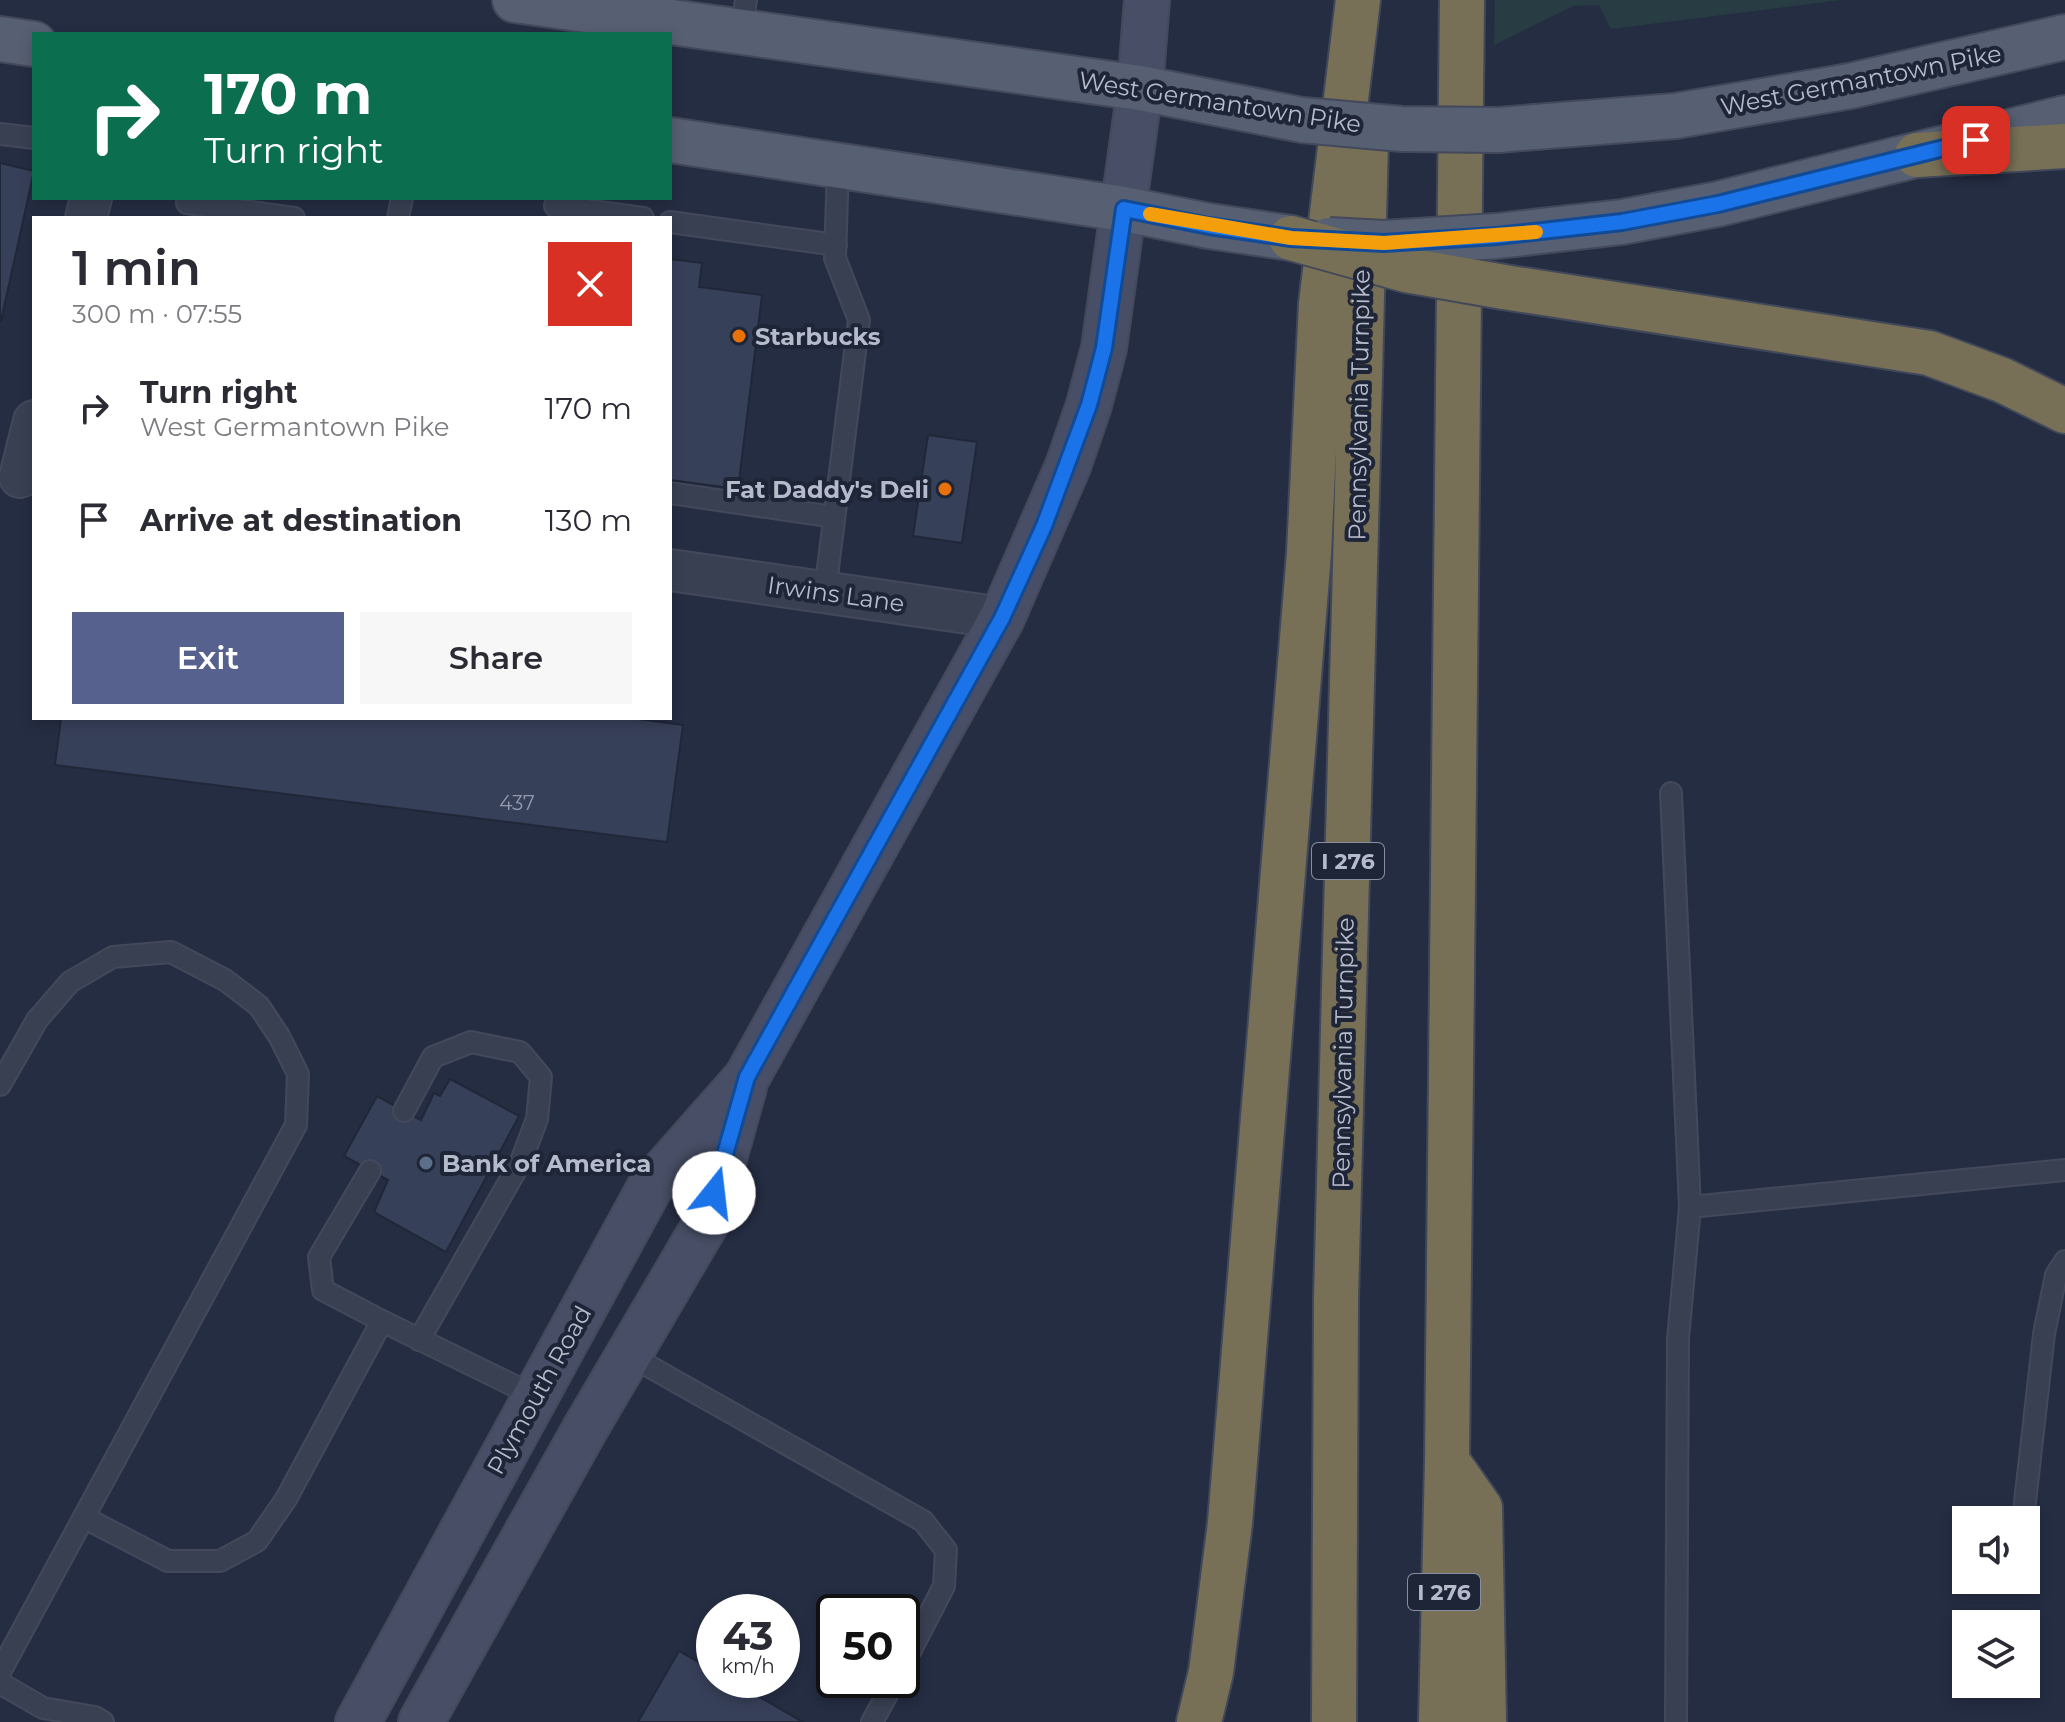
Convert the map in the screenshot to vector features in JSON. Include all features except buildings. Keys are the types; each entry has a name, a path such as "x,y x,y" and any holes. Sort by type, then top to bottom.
{"highway":[{"path":"1199,1722 1211,1672 1223,1596 1230,1523 1309,553 1321,304 1358,0"},
{"name":"Pennsylvania Turnpike","path":"1334,1722 1336,1299 1369,0"},
{"name":"I 276","path":"1441,1722 1447,1461 1462,0"},
{"path":"1917,155 2065,146"},
{"path":"1291,238 1406,270 1929,353 2002,380 2065,411"},
{"path":"1447,1461 1480,1508 1484,1722"}],"main road":[{"name":"West Germantown Pike","path":"515,0 744,16 1302,120 1402,129 1498,130 1675,116 1850,86 2065,37"},
{"name":"Plymouth Road","path":"358,1722 650,1187 747,1077 1002,618 1054,502 1089,405 1104,348 1140,88 1147,0"},
{"path":"0,39 32,44"},
{"path":"672,140 1124,209 1291,238 1384,243 1497,236 1622,222 1718,204 2065,118"},
{"name":"Plymouth Road","path":"421,1722 706,1223 747,1077"}],"street":[{"path":"18,477 32,428"},
{"name":"Irwins Lane","path":"672,570 1002,618"}],"lane":[{"path":"0,134 32,138"},
{"path":"825,592 859,320 835,258 838,166"},
{"path":"186,206 276,216"},
{"path":"555,207 627,216"},
{"path":"672,222 836,245"},
{"path":"672,493 834,517"},
{"path":"1671,793 1690,1207 1678,1339 1676,1722"},
{"path":"0,1085 37,1020 70,982 113,957 171,952 225,980 259,1006 279,1036 298,1074 296,1125 0,1672"},
{"path":"404,1111 433,1057 471,1042 520,1052 541,1077 537,1119 521,1161 419,1340"},
{"path":"1690,1207 2065,1170"},
{"path":"370,1171 319,1257 323,1290 535,1396"},
{"path":"2025,1506 2044,1334 2056,1275 2065,1261"},
{"path":"85,1518 168,1561 220,1561 257,1541 286,1499 382,1321"},
{"path":"629,1355 923,1521 946,1550 944,1586 920,1632"},
{"path":"0,1683 48,1715 95,1717 103,1722"},
{"path":"872,1722 885,1698"}],"shaded area":[{"path":"1495,0 1841,0 1611,29 1599,5 1573,6 1494,45"}],"slow traffic":[{"path":"1150,214 1291,238 1384,243 1536,232"}],"place":[{"name":"Starbucks","path":"739,336"},
{"name":"Fat Daddy's Deli","path":"945,489"},
{"name":"Bank of America","path":"426,1163"}],"route":[{"path":"714,1193 747,1077 1002,618 1044,526 1089,405 1104,348 1124,209 1291,238 1384,243 1497,236 1622,222 1718,204 1976,140"}]}
